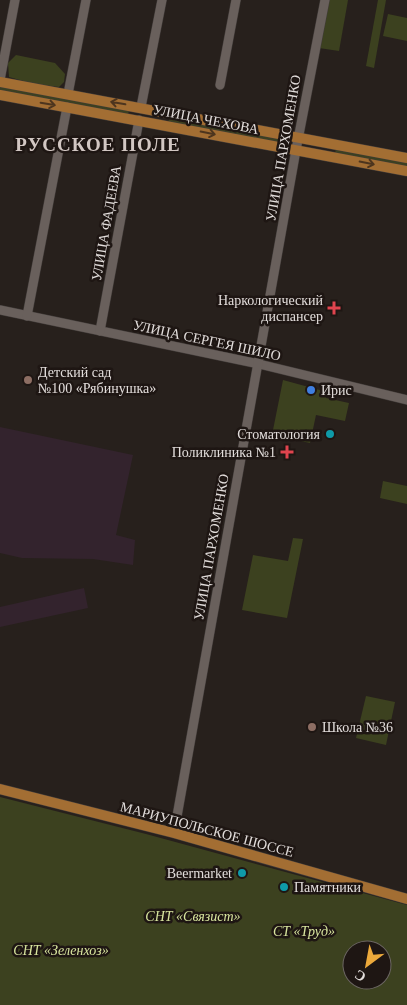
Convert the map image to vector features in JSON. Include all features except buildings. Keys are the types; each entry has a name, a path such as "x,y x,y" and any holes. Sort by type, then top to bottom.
{"main road":[{"name":"УЛИЦА ЧЕХОВА","path":"0,81 407,158"},
{"name":"УЛИЦА ЧЕХОВА","path":"0,95 407,171"},
{"path":"139,120 140,107"},
{"name":"МАРИУПОЛЬСКОЕ ШОССЕ","path":"0,789 174,833 407,899"}],"street":[{"path":"0,81 15,0"},
{"path":"68,94 86,0"},
{"path":"140,107 162,0"},
{"path":"220,85 236,0"},
{"name":"УЛИЦА ПАРХОМЕНКО","path":"174,833 296,150 325,0"},
{"path":"27,316 67,107"},
{"name":"УЛИЦА ФАДЕЕВА","path":"100,331 139,120"},
{"name":"УЛИЦА СЕРГЕЯ ШИЛО","path":"0,310 259,364 407,400"}],"shaded area":[{"path":"0,427 133,455 116,535 135,540 133,565 93,559 22,558 0,553"},
{"path":"84,588 88,608 0,627 0,607"}],"green space":[{"path":"328,0 348,0 339,51 319,48"},
{"path":"378,0 386,0 374,68 366,66"},
{"path":"388,14 407,18 407,41 383,36"},
{"path":"16,55 55,63 65,74 64,82 59,87 34,84 9,77 8,63"},
{"path":"0,86 129,110 128,115 0,92"},
{"path":"170,117 280,138 279,144 168,122"},
{"path":"336,147 407,161 407,168 335,155"},
{"path":"283,380 327,392 326,398 349,403 345,421 316,415 310,443 272,435"},
{"path":"383,481 407,486 407,504 380,498"},
{"path":"293,538 303,539 287,618 242,610 253,555 288,561"},
{"path":"366,696 395,702 386,745 356,738"},
{"path":"0,797 146,834 407,905 407,1005 0,1005"}],"place":[{"name":"Наркологический диспансер","path":"334,308"},
{"name":"Детский сад №100 «Рябинушка»","path":"28,380"},
{"name":"Ирис","path":"311,390"},
{"name":"Стоматология","path":"330,434"},
{"name":"Поликлиника №1","path":"287,452"},
{"name":"Школа №36","path":"312,727"},
{"name":"Beermarket","path":"242,873"},
{"name":"Памятники","path":"284,887"}],"district":[{"name":"РУССКОЕ ПОЛЕ","path":"98,144"}],"park label":[{"name":"СНТ «Связист»","path":"193,916"},
{"name":"СТ «Труд»","path":"304,931"},
{"name":"СНТ «Зеленхоз»","path":"61,950"}]}
